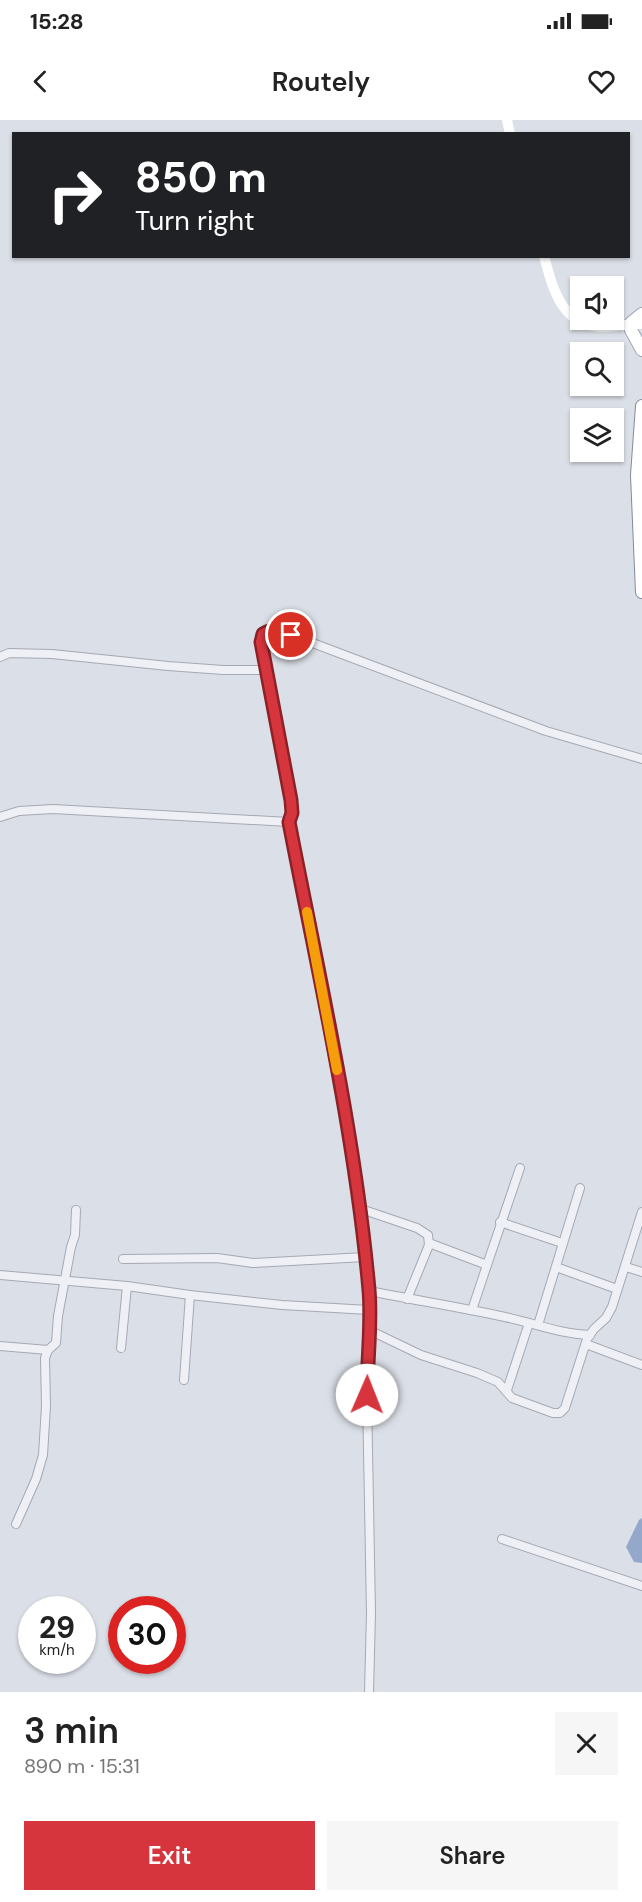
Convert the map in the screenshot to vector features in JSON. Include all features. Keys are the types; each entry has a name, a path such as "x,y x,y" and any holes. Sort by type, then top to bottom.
{"main road":[{"path":"545,258 553,291 570,314 578,320 595,326 634,327"},
{"path":"634,327 642,314"},
{"path":"634,327 642,350"},
{"path":"642,406 637,475 642,592"},
{"path":"637,475 642,462"}],"street":[{"path":"369,1692 371,1613 367,1395 369,1291 361,1209 328,1019 289,822 292,813 291,800 265,670 261,638 267,631 278,630 546,731 642,759"},
{"path":"0,657 9,653 52,654 168,666 265,670"},
{"path":"0,817 19,811 64,809 289,822"},
{"path":"472,1310 520,1168"},
{"path":"538,1325 580,1188"},
{"path":"361,1209 417,1228 428,1235 429,1243 407,1299"},
{"path":"15,1524 36,1479 43,1455 46,1406 45,1358 48,1350 56,1343 58,1316 75,1235 76,1210"},
{"path":"369,1330 421,1355 498,1382 516,1401 554,1413 562,1412 590,1335 609,1312 626,1267 642,1212"},
{"path":"500,1222 562,1243"},
{"path":"429,1243 487,1265"},
{"path":"123,1259 217,1258 253,1263 365,1257"},
{"path":"626,1267 642,1272"},
{"path":"556,1268 617,1289"},
{"path":"0,1275 127,1286 282,1305 369,1310"},
{"path":"121,1348 127,1286"},
{"path":"369,1291 407,1299 425,1300 554,1330 590,1335"},
{"path":"184,1380 190,1295"},
{"path":"507,1390 529,1323"},
{"path":"586,1344 642,1365"},
{"path":"0,1346 48,1350"},
{"path":"502,1539 642,1586"}],"water":[{"path":"642,1518 642,1563 634,1562 626,1547"}],"slow traffic":[{"path":"307,912 337,1070"}],"route":[{"path":"291,635 271,630 263,634 261,642 291,800 292,813 289,822 328,1019 361,1209 369,1291 367,1395"}]}
